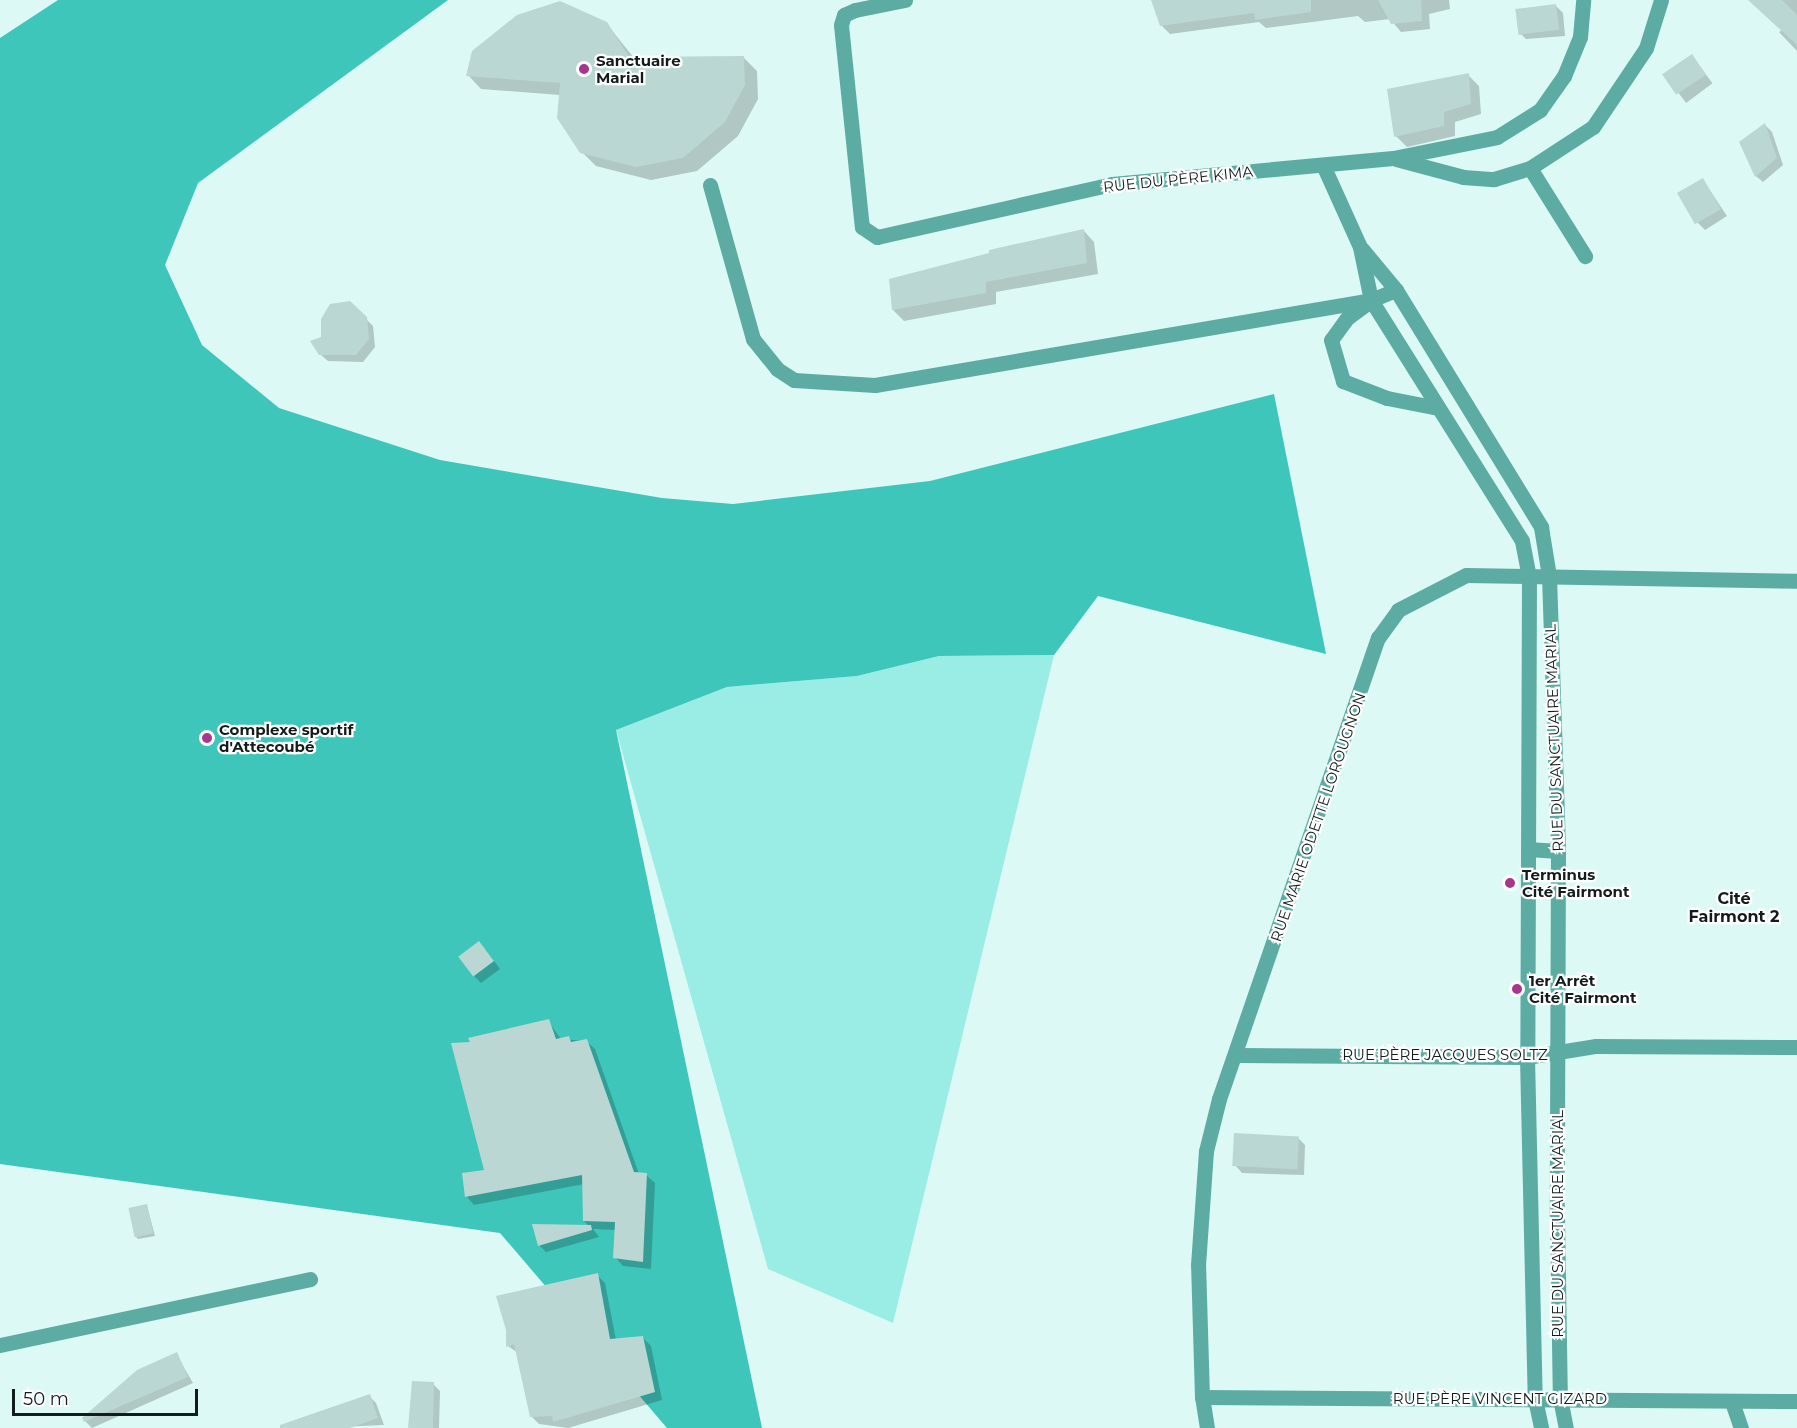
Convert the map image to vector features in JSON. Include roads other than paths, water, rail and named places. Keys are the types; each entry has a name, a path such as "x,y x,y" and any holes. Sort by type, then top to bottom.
{"street":[{"name":"RUE DU PÈRE KIMA","path":"905,0 855,10 844,15 841,25 862,226 869,235 877,237 1112,184 1394,158 1497,137 1540,110 1564,76 1580,37 1583,0"},
{"path":"1394,158 1463,177 1494,179 1530,168 1593,127 1646,48 1661,0"},
{"name":"RUE DU SANCTUAIRE MARIAL","path":"1323,165 1360,247 1371,300 1522,541 1528,576 1527,1057 1535,1399 1541,1428"},
{"path":"1530,168 1585,256"},
{"path":"710,185 753,339 777,369 794,380 875,385 1371,300 1396,290"},
{"name":"RUE DU SANCTUAIRE MARIAL","path":"1360,247 1396,290 1541,527 1549,576 1558,851 1560,1398 1566,1428"},
{"path":"1371,300 1347,318 1331,340 1343,381 1387,398 1438,408"},
{"name":"RUE MARIE ODETTE LOROUGNON","path":"1207,1428 1202,1397 1198,1264 1206,1151 1220,1099 1378,638 1398,610 1466,575 1797,581"},
{"path":"1528,849 1558,851"},
{"name":"RUE PÈRE JACQUES SOLTZ","path":"1237,1054 1527,1057 1558,1054 1596,1046 1797,1047"},
{"path":"0,1345 310,1279"},
{"name":"RUE PÈRE VINCENT GIZARD","path":"1202,1397 1797,1401"},
{"path":"1732,1402 1741,1428"}],"place":[{"name":"Sanctuaire Marial","path":"584,69"},
{"name":"Complexe sportif d'Attecoubé","path":"207,738"},
{"name":"Terminus Cité Fairmont","path":"1510,883"},
{"name":"1er Arrêt Cité Fairmont","path":"1517,989"}],"district":[{"name":"Cité Fairmont 2","path":"1734,908"}]}
